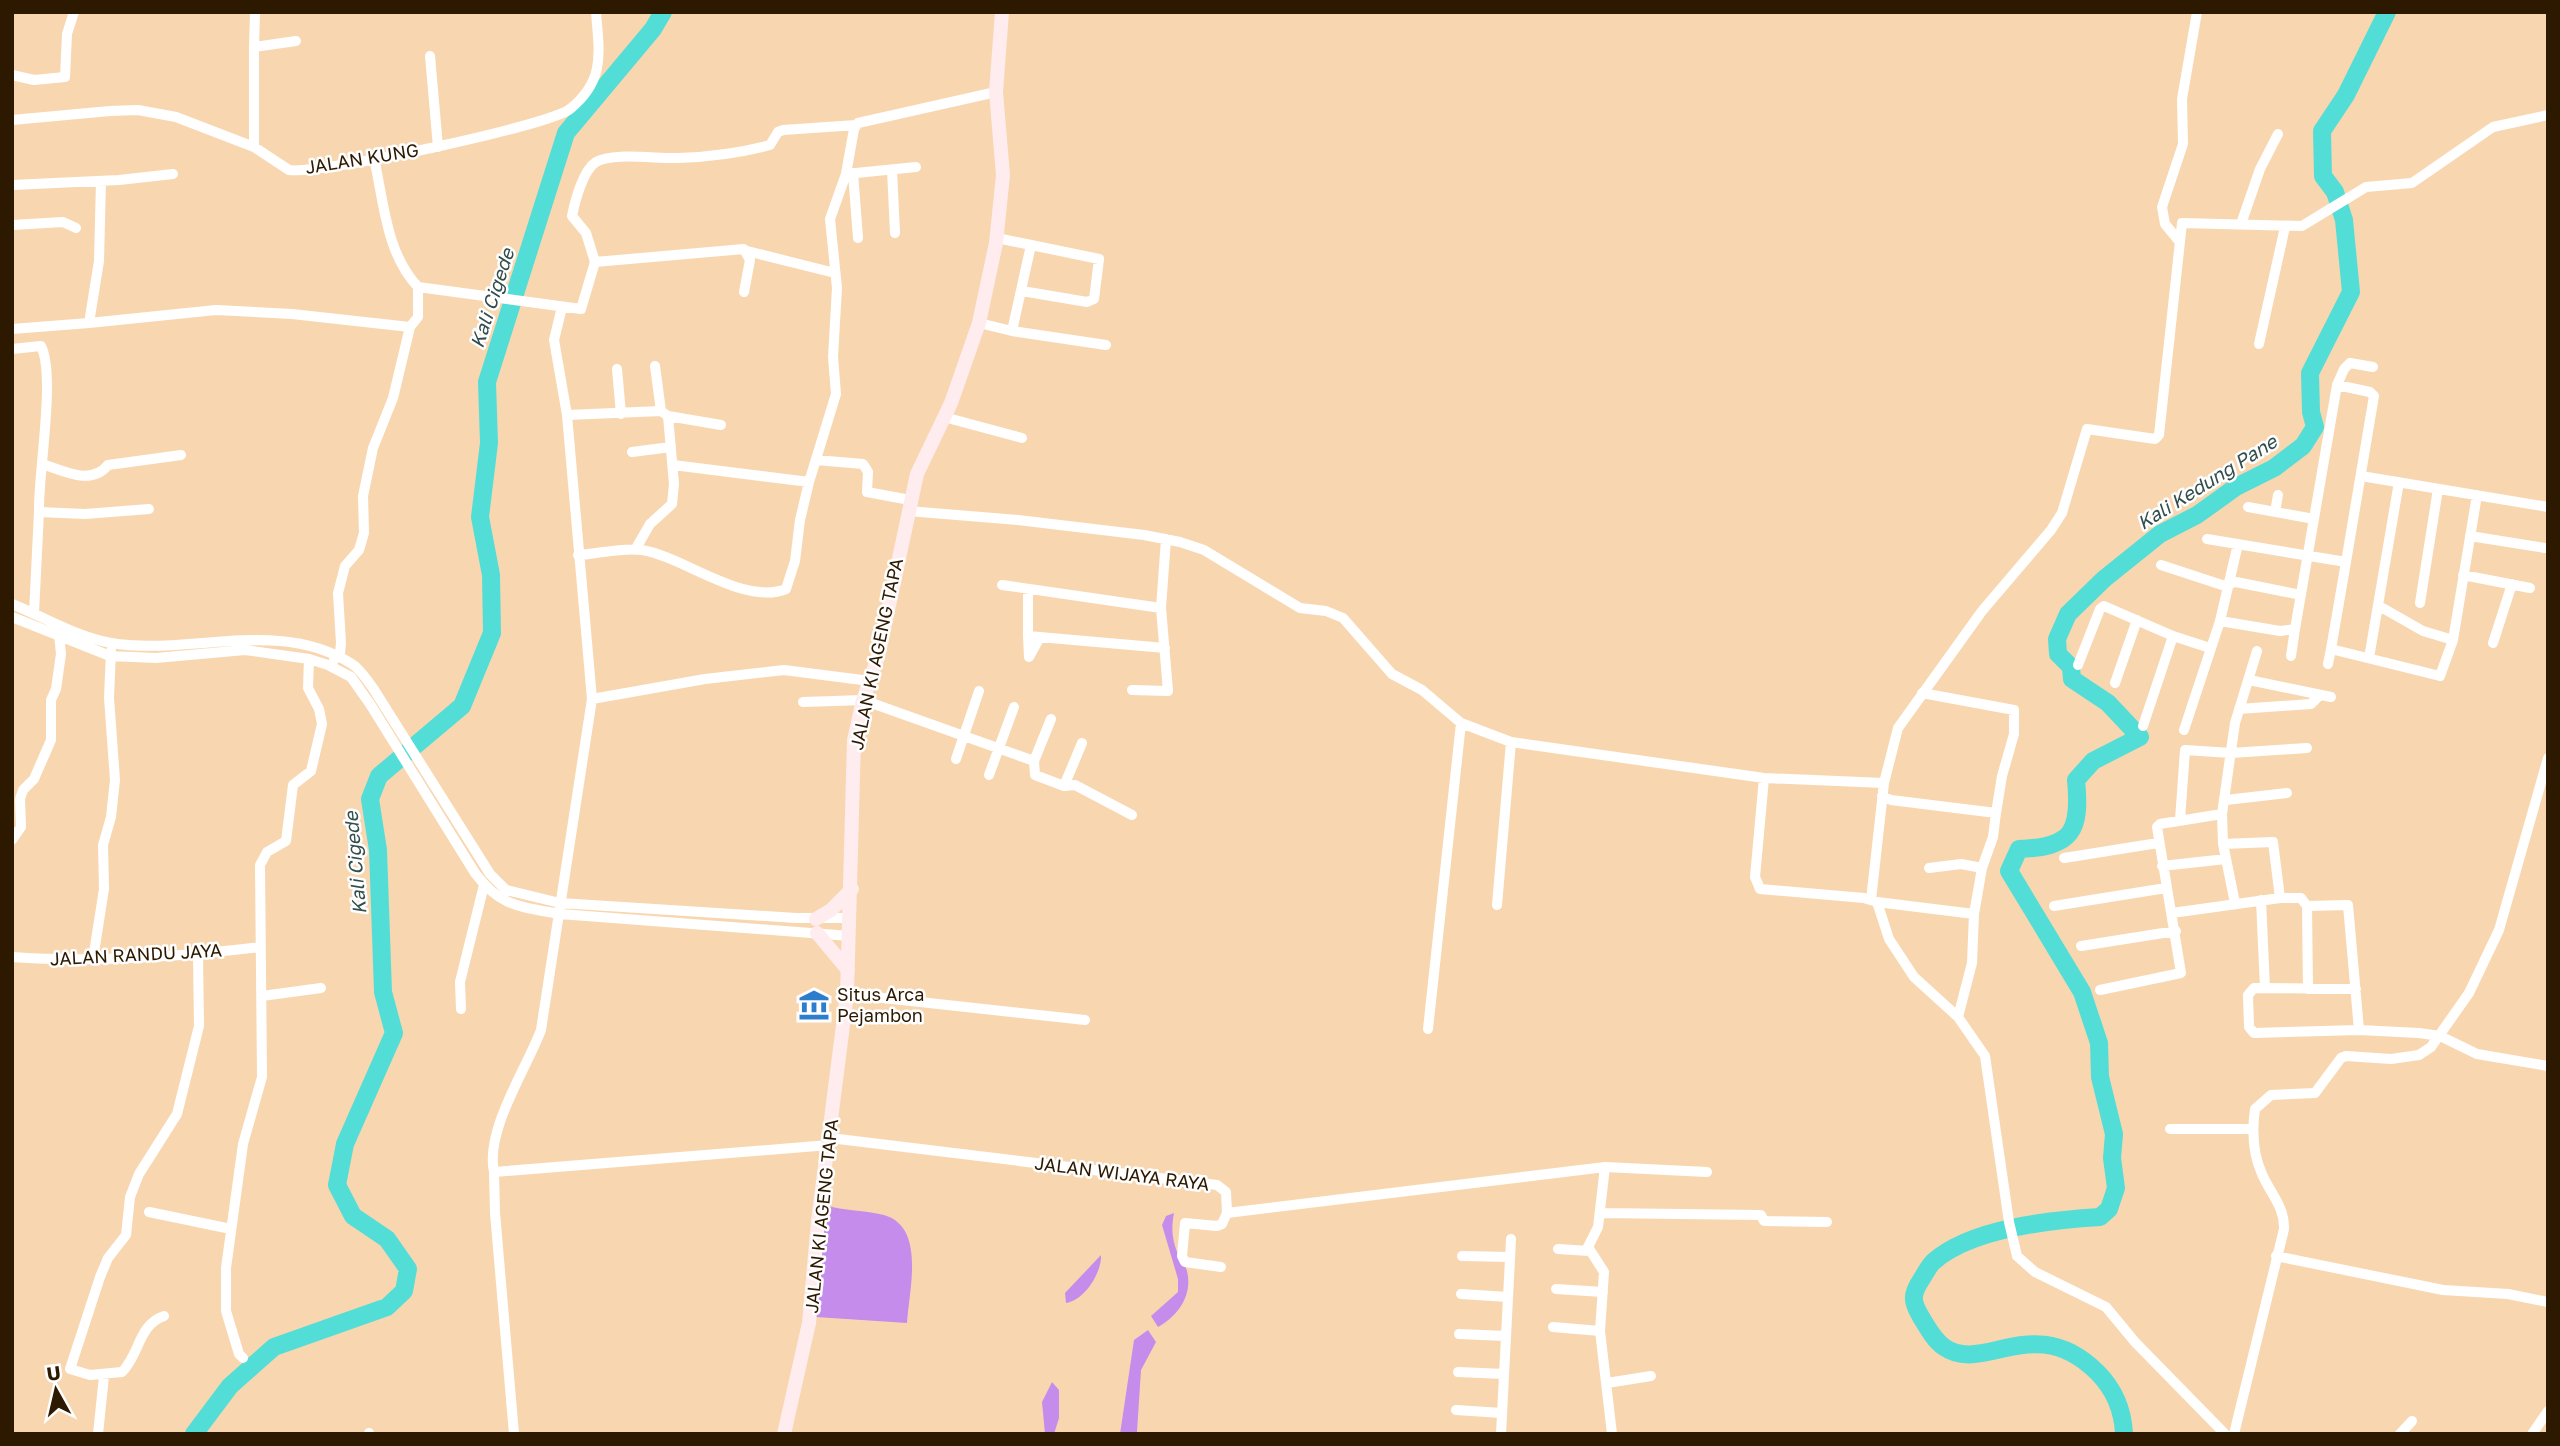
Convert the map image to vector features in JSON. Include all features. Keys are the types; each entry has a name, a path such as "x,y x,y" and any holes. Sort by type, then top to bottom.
{"street":[{"path":"12,75 37,80 65,77 67,34 74,12"},
{"path":"254,147 255,12"},
{"name":"JALAN KUNG","path":"12,120 138,110 176,117 254,147 284,168 294,171 438,147 557,117 571,108 592,84 600,60 596,12"},
{"name":"JALAN KI AGENG TAPA","path":"784,1434 809,1323 818,1221 847,994 852,889 854,740 889,611 917,474 944,417 979,323 997,238 1003,175 996,92 1002,12"},
{"path":"2179,241 2165,224 2162,207 2183,144 2182,99 2197,12"},
{"path":"254,47 296,41"},
{"path":"430,56 438,147"},
{"path":"418,288 501,296 582,309 595,262 586,233 572,216 589,169 596,162 622,158 698,157 744,151 770,145 783,130 856,125 996,92"},
{"path":"2225,1434 2135,1342 2106,1307 2024,1266 2012,1244 1985,1056 1958,1017 1914,977 1889,939 1874,901 1884,783 1898,728 1982,611 2052,530 2062,513 2087,429 2155,439 2159,435 2180,228 2185,221 2302,226 2366,187 2412,183 2493,127 2548,115"},
{"path":"578,555 635,550 669,558 732,586 783,590 796,561 800,520 809,482 836,394 835,273 830,219 849,174 856,125"},
{"path":"2241,224 2260,170 2278,134"},
{"path":"328,665 337,657 341,643 338,593 345,566 359,550 364,533 363,496 373,448 394,398 410,327 418,317 418,288 395,256 374,158"},
{"path":"849,174 916,167"},
{"path":"892,170 895,233"},
{"path":"12,185 173,174"},
{"path":"849,174 858,238"},
{"path":"89,323 99,261 100,181"},
{"path":"12,225 63,222 76,228"},
{"path":"2259,344 2286,227"},
{"path":"997,238 1099,259 1094,299 1087,302 1022,291"},
{"path":"1012,331 1031,245"},
{"path":"595,262 687,253 747,251 835,273"},
{"path":"744,292 750,260 747,251"},
{"path":"514,1434 492,1147 507,1105 529,1063 541,1030 592,699 567,415 554,340 562,307"},
{"path":"12,328 216,310 292,314 410,327"},
{"path":"979,323 1012,331 1106,345"},
{"path":"12,349 43,348 47,367 34,613"},
{"path":"2291,656 2337,385 2344,369 2350,363 2372,367"},
{"path":"635,550 650,524 672,504 671,447 655,366"},
{"path":"617,369 621,414"},
{"path":"2328,664 2374,396 2370,392 2337,385"},
{"path":"567,415 665,414 721,425"},
{"path":"944,417 1022,438"},
{"path":"632,452 671,447"},
{"path":"41,464 91,477 101,473 108,465 181,455"},
{"path":"816,460 863,464 868,472 867,492 909,506 1166,539 1204,550 1300,608 1326,611 1343,618 1392,674 1422,690 1461,723 1511,742 1764,778 1884,783"},
{"path":"673,465 809,482"},
{"path":"2361,476 2548,507"},
{"path":"2369,658 2399,482"},
{"path":"2420,603 2438,489"},
{"path":"2274,512 2278,495"},
{"path":"2331,649 2440,676 2443,674 2453,640 2477,495"},
{"path":"2248,507 2314,519"},
{"path":"39,512 85,514 149,509"},
{"path":"2470,536 2545,548"},
{"path":"1132,690 1168,691 1161,608 1166,539"},
{"path":"2207,539 2346,562"},
{"path":"2184,730 2220,621 2238,544"},
{"path":"2161,565 2222,585 2236,582 2301,595"},
{"path":"2463,575 2530,588"},
{"path":"2493,643 2512,584"},
{"path":"1002,585 1161,608"},
{"path":"1028,589 1029,657 1040,637"},
{"path":"12,604 112,643 148,645 248,639 312,648 353,664 417,767 497,882 506,890 560,908"},
{"path":"2078,665 2100,609 2109,606 2174,636 2210,648"},
{"path":"2379,606 2423,631 2453,640"},
{"path":"12,617 110,656 156,658 245,650 309,659 351,677 390,726"},
{"path":"2115,682 2137,620"},
{"path":"2220,621 2280,631 2295,629"},
{"path":"12,840 21,827 20,799 23,790 34,779 51,740 51,700 56,689 61,654 59,634"},
{"path":"1028,636 1165,648"},
{"path":"2143,726 2174,636"},
{"path":"93,959 104,889 103,845 111,817 115,780 108,698 112,643"},
{"path":"2235,903 2223,844 2222,814 2239,709 2258,651"},
{"path":"243,1358 239,1354 226,1311 226,1268 243,1144 262,1077 261,859 286,841 293,785 311,771 322,724 319,709 308,688 309,659"},
{"path":"592,699 705,679 784,670 870,681"},
{"path":"2239,709 2311,704 2325,696 2249,680"},
{"path":"956,759 979,691"},
{"path":"1922,693 2014,710 2014,734 2002,776 1993,837 1982,868 1974,914 1972,963 1958,1017"},
{"path":"803,702 863,700 1034,761"},
{"path":"989,775 1014,707"},
{"path":"1051,719 1034,761 1035,775 1064,786 1075,785 1132,815"},
{"path":"1428,1029 1461,723"},
{"path":"1497,905 1511,742"},
{"path":"1064,786 1082,743"},
{"path":"2180,820 2183,752 2189,749 2231,753 2307,748"},
{"path":"2234,1434 2284,1218 2261,1172 2252,1129 2255,1109 2262,1099 2285,1092 2315,1093 2341,1058 2391,1059 2420,1055 2431,1047 2485,964 2499,930 2548,758"},
{"path":"417,767 441,822 484,885 496,898 513,905 816,926 850,936"},
{"path":"1764,778 1755,877 1757,887 1974,914"},
{"path":"2226,800 2287,793"},
{"path":"1882,796 1891,800 1996,813"},
{"path":"2100,990 2181,973 2157,827 2180,820 2222,814"},
{"path":"2223,844 2273,842 2280,898"},
{"path":"2064,858 2158,843"},
{"path":"2162,866 2226,859"},
{"path":"1928,868 1961,864 1982,868"},
{"path":"461,1009 460,982 484,885"},
{"path":"2054,906 2166,888"},
{"path":"816,926 852,889"},
{"path":"2172,913 2235,903 2301,898 2308,906 2308,989"},
{"path":"2261,900 2265,988"},
{"path":"2308,906 2346,904 2350,907 2359,1030"},
{"path":"816,926 850,918"},
{"path":"816,926 848,970"},
{"path":"2081,946 2176,931"},
{"name":"JALAN RANDU JAYA","path":"12,957 93,959 198,954 260,947"},
{"path":"164,1316 147,1325 126,1369 104,1376 90,1375 70,1367 108,1258 125,1235 130,1197 139,1174 177,1114 199,1026 198,954"},
{"path":"262,996 321,988"},
{"path":"2356,989 2254,988 2249,995 2249,1027 2254,1033 2359,1030 2440,1036 2476,1054 2548,1066"},
{"path":"847,994 1085,1020"},
{"path":"2169,1129 2252,1129"},
{"name":"JALAN WIJAYA RAYA","path":"494,1172 830,1142 1217,1185 1226,1192 1227,1213 1602,1167 1707,1172"},
{"path":"1602,1167 1598,1227 1590,1237 1589,1251 1604,1272 1600,1331 1612,1434"},
{"path":"149,1212 231,1229"},
{"path":"1221,1267 1185,1262 1182,1256 1185,1223 1217,1226 1222,1224 1227,1213"},
{"path":"1600,1213 1761,1215 1764,1221 1828,1222"},
{"path":"1501,1434 1511,1239"},
{"path":"1558,1249 1589,1251"},
{"path":"1462,1256 1510,1257"},
{"path":"2276,1256 2443,1290 2508,1294 2548,1302"},
{"path":"1556,1289 1603,1292"},
{"path":"1461,1294 1508,1297"},
{"path":"1553,1327 1600,1331"},
{"path":"1459,1334 1506,1336"},
{"path":"1458,1372 1504,1374"},
{"path":"98,1434 104,1376"},
{"path":"1607,1383 1651,1376"},
{"path":"1456,1410 1502,1413"},
{"path":"2532,1434 2548,1412"},
{"path":"2399,1434 2412,1421"}],"shaded area":[{"path":"825,1205 884,1215 897,1222 906,1232 912,1261 907,1323 816,1317"},
{"path":"1174,1213 1172,1230 1179,1256 1186,1269 1188,1288 1178,1311 1158,1327 1151,1316 1178,1292 1178,1279 1162,1225 1166,1216"},
{"path":"1101,1255 1099,1269 1086,1291 1066,1303 1065,1293"},
{"path":"1148,1330 1156,1342 1141,1370 1137,1432 1120,1434 1134,1340"},
{"path":"1052,1382 1059,1390 1059,1418 1054,1434 1045,1434 1042,1402"}],"waterway":[{"name":"Kali Cigede","path":"194,1434 230,1386 274,1347 387,1307 404,1291 408,1269 387,1239 353,1216 337,1185 345,1144 394,1033 383,992 378,850 370,799 379,776 462,706 492,633 491,575 480,517 489,443 487,382 566,133 653,29 663,12"},
{"name":"Kali Kedung Pane","path":"2124,1434 2120,1408 2113,1393 2097,1372 2074,1354 2052,1346 2031,1344 1976,1354 1959,1354 1944,1347 1934,1337 1916,1307 1914,1294 1933,1262 1968,1241 2012,1228 2100,1217 2109,1209 2116,1188 2112,1158 2114,1134 2100,1077 2099,1043 2082,992 2009,871 2019,849 2051,845 2070,833 2077,812 2076,780 2093,761 2140,737 2108,703 2072,679 2071,667 2058,654 2057,639 2068,614 2104,579 2160,534 2197,515 2236,487 2274,468 2303,446 2315,427 2311,412 2310,373 2351,292 2344,220 2335,192 2323,176 2322,131 2346,95 2387,12"}],"place":[{"name":"Situs Arca Pejambon","path":"814,1005"}]}
